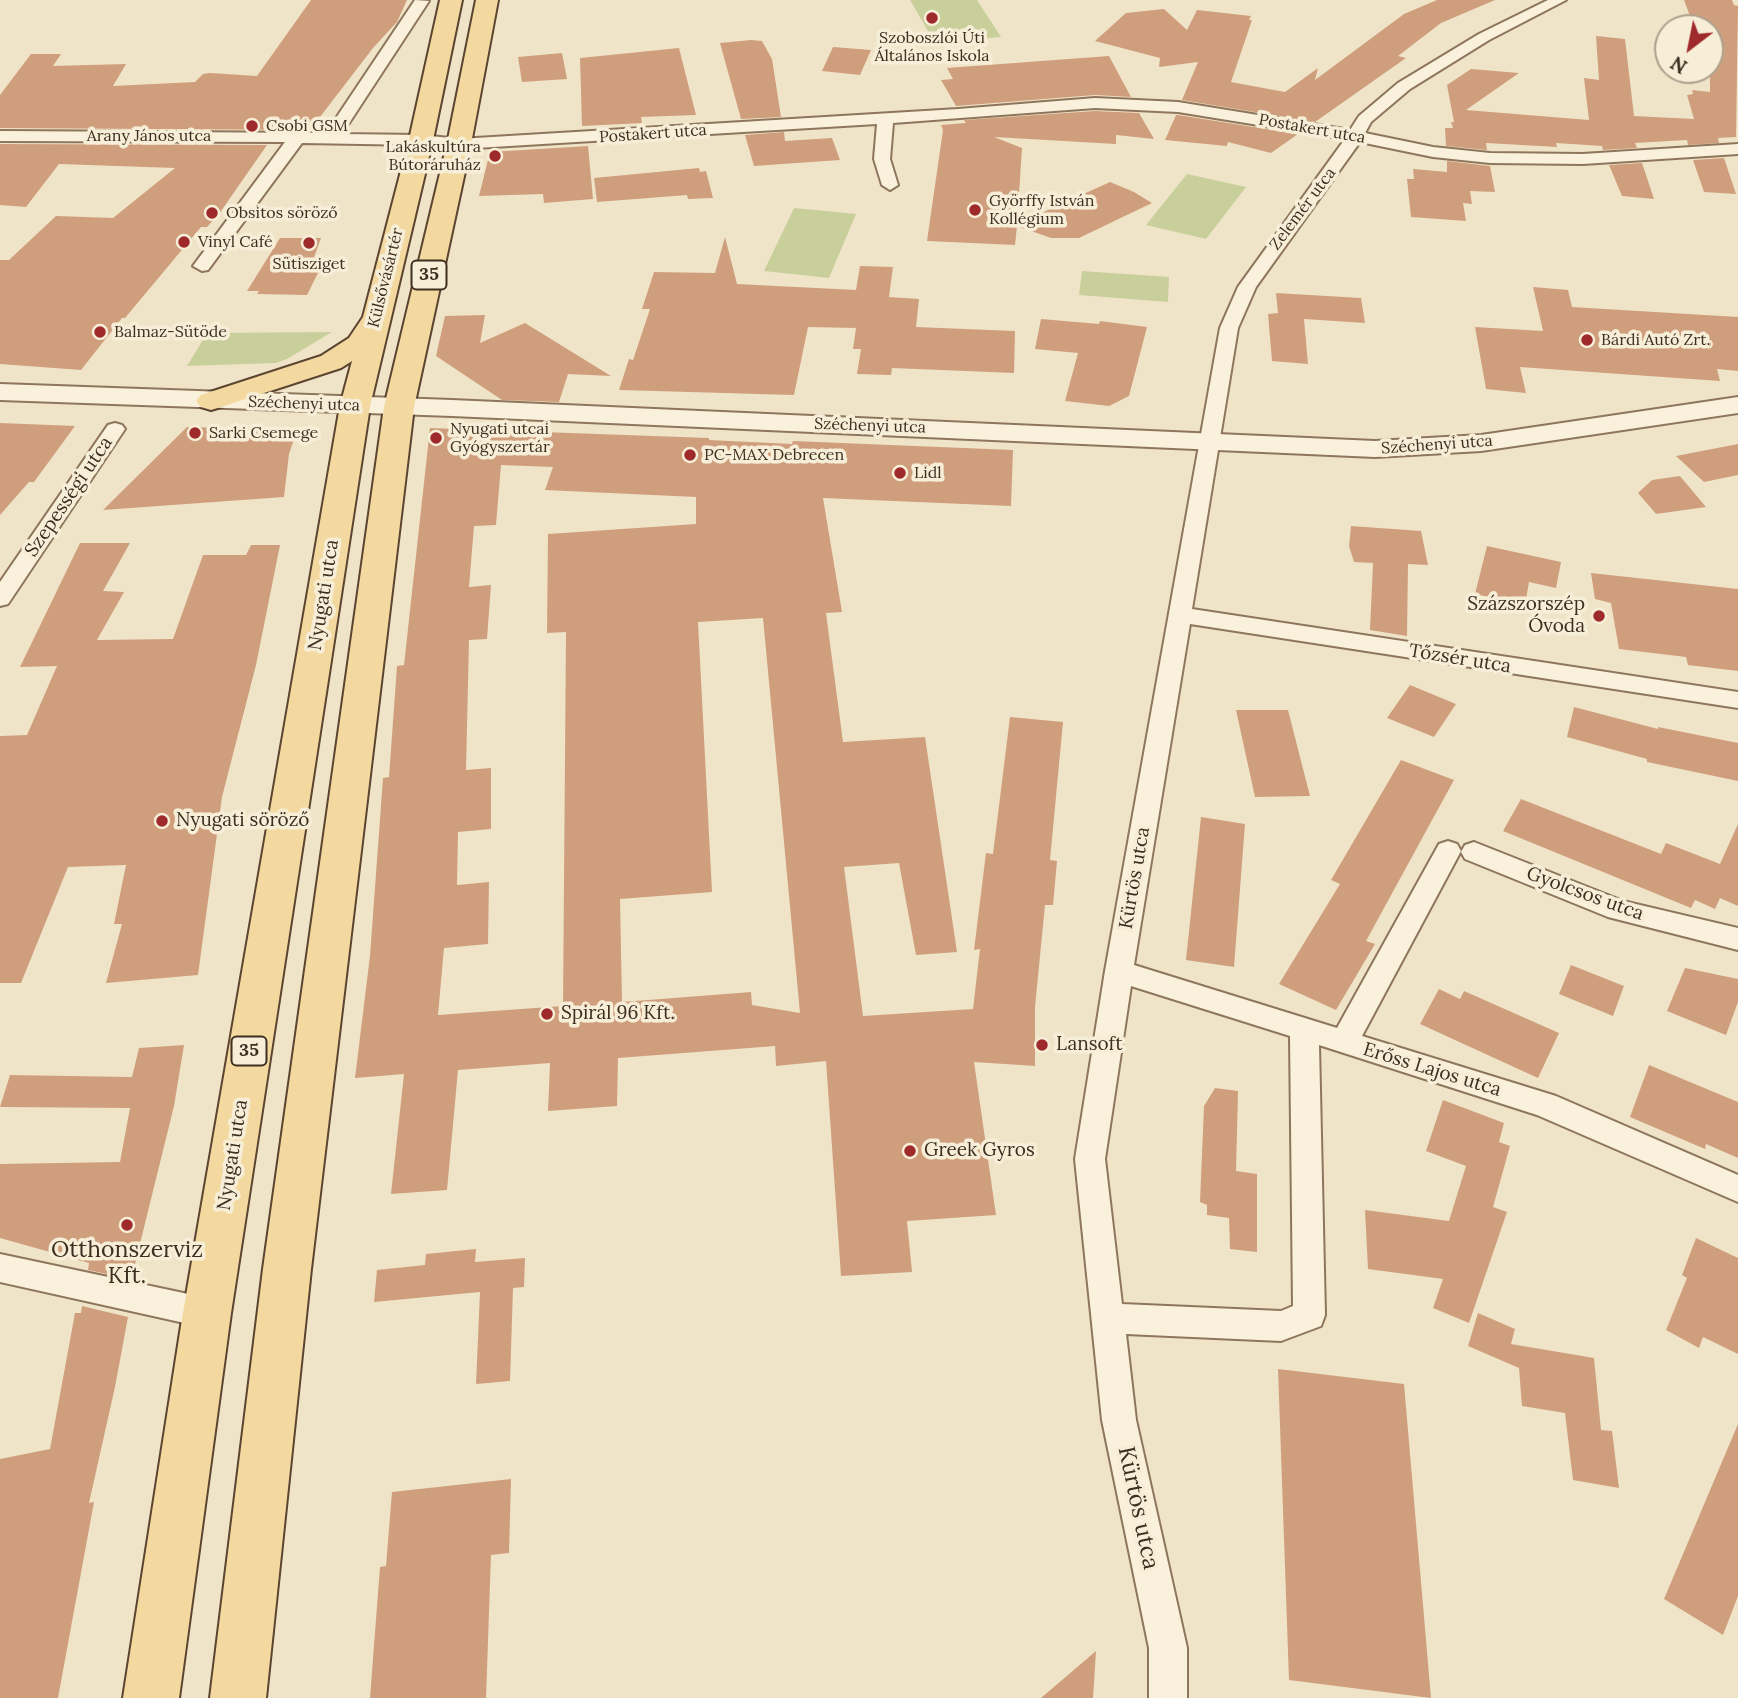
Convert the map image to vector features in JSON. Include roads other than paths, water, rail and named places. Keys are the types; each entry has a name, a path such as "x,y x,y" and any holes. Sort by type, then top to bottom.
{"main road":[{"name":"Külsővásártér","path":"355,405 419,146 451,0"},
{"name":"35","path":"238,1698 287,1269 399,407 459,144 487,0"},
{"path":"481,23 497,4 505,0"},
{"path":"211,401 331,362 359,344 376,318"},
{"name":"Nyugati utca","path":"151,1698 207,1313 355,405"}],"street":[{"name":"Zelemér utca","path":"1212,441 1229,328 1247,286 1307,200 1345,153 1365,120 1404,86 1483,37 1559,0"},
{"path":"331,138 422,1"},
{"name":"Postakert utca","path":"459,144 885,119 1095,103 1178,107 1313,127 1433,152 1490,158 1583,159 1738,149"},
{"path":"885,119 882,159 890,185"},
{"name":"Arany János utca","path":"0,136 297,138"},
{"path":"202,266 297,138 331,138 419,146"},
{"path":"383,150 459,144"},
{"name":"Széchenyi utca","path":"0,392 129,395 211,401 1375,449 1428,449 1481,443 1738,405"},
{"name":"Szepességi utca","path":"0,599 115,429"},
{"name":"Kürtös utca","path":"1167,1698 1168,1648 1119,1420 1090,1159 1119,971 1212,441"},
{"name":"Tőzsér utca","path":"1182,615 1738,700"},
{"name":"Gyolcsos utca","path":"1344,1042 1461,851 1618,910 1738,939"},
{"name":"Erőss Lajos utca","path":"1119,971 1545,1105 1738,1189"},
{"path":"1107,1318 1281,1326 1309,1315 1304,1030"},
{"path":"0,1268 207,1313"}],"place":[{"name":"Szoboszlói Úti Általános Iskola","path":"932,18"},
{"name":"Csobi GSM","path":"252,126"},
{"name":"Lakáskultúra Bútoráruház","path":"495,156"},
{"name":"Györffy István Kollégium","path":"975,210"},
{"name":"Obsitos söröző","path":"212,213"},
{"name":"Vinyl Café","path":"184,242"},
{"name":"Sütisziget","path":"309,243"},
{"name":"Balmaz-Sütöde","path":"100,332"},
{"name":"Bárdi Autó Zrt.","path":"1587,340"},
{"name":"Sarki Csemege","path":"195,433"},
{"name":"Nyugati utcai Gyógyszertár","path":"436,438"},
{"name":"PC-MAX Debrecen","path":"690,455"},
{"name":"Lidl","path":"900,473"},
{"name":"Százszorszép Óvoda","path":"1599,616"},
{"name":"Nyugati söröző","path":"162,821"},
{"name":"Spirál 96 Kft.","path":"547,1014"},
{"name":"Lansoft","path":"1042,1045"},
{"name":"Greek Gyros","path":"910,1151"},
{"name":"Otthonszerviz Kft.","path":"127,1225"}]}
